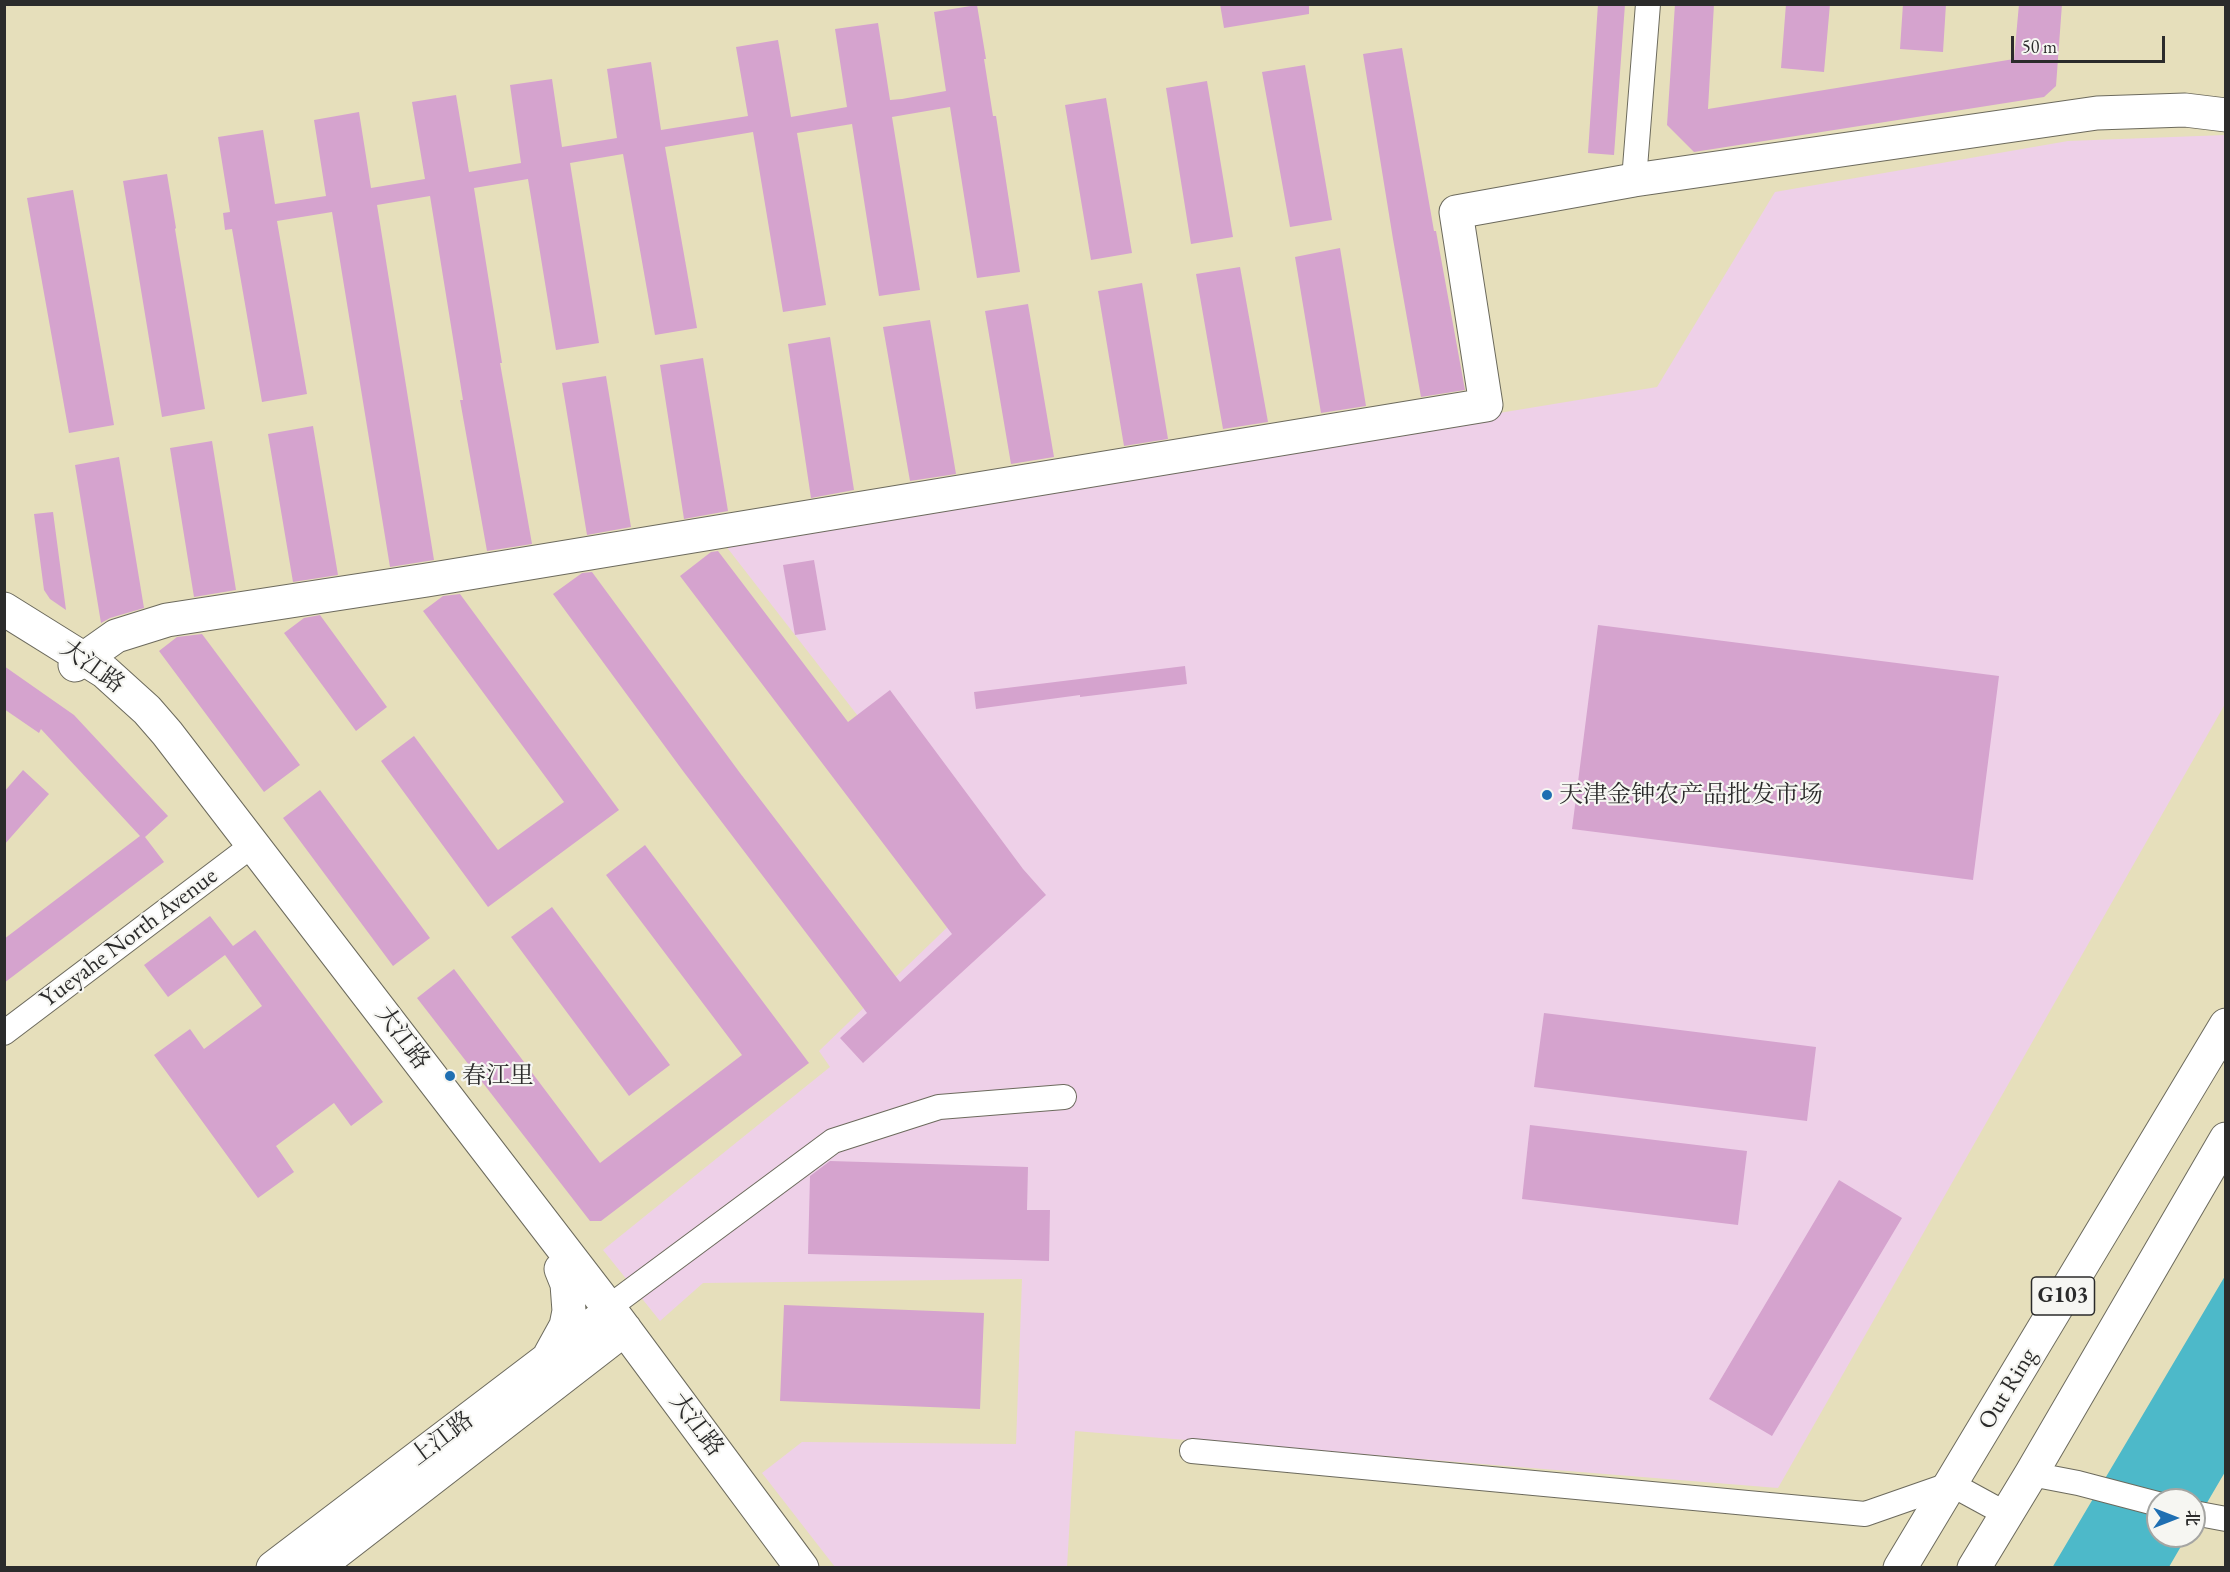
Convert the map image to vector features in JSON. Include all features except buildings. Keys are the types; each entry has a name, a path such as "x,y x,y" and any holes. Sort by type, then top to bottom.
{"main road":[{"path":"79,661 116,636 167,620 194,615 427,580 1486,405 1456,212 1634,180 2097,113 2185,110 2226,115"},
{"path":"4,585 19,607 24,630"},
{"name":"大江路","path":"4,609 24,630 79,661 137,721 248,848 568,1267"},
{"name":"Out Ring","path":"1900,1568 2226,1025"},
{"name":"G103","path":"1974,1568 2226,1138"},
{"path":"554,1369 575,1356 603,1319 583,1284 568,1267"},
{"path":"554,1369 569,1311 568,1267"},
{"name":"大江路","path":"603,1319 788,1568"},
{"name":"大江路","path":"603,1319 802,1568"},
{"name":"上江路","path":"273,1568 554,1369"},
{"name":"上江路","path":"316,1568 554,1369"}],"street":[{"path":"1634,180 1648,4"},
{"name":"Yueyahe North Avenue","path":"4,1033 248,848"},
{"path":"603,1319 833,1142 939,1107 1064,1097"},
{"path":"1192,1451 1865,1514 1951,1484 2006,1514"},
{"path":"2031,1474 2078,1483 2146,1501"}],"shaded area":[{"name":"天津金钟农产品批发市场","path":"2225,135 2225,704 1778,1488 1075,1431 1067,1567 835,1567 762,1473 802,1442 1016,1444 1022,1279 703,1283 660,1321 603,1250 830,1067 819,1051 990,886 722,541 1657,387 1775,192 2068,141"}],"water":[{"path":"2225,1276 2225,1472 2206,1504 2206,1488 2146,1488 2146,1548 2180,1548 2169,1567 2052,1568"}],"place":[{"name":"天津金钟农产品批发市场","path":"1547,795"},
{"name":"春江里","path":"450,1076"}]}
